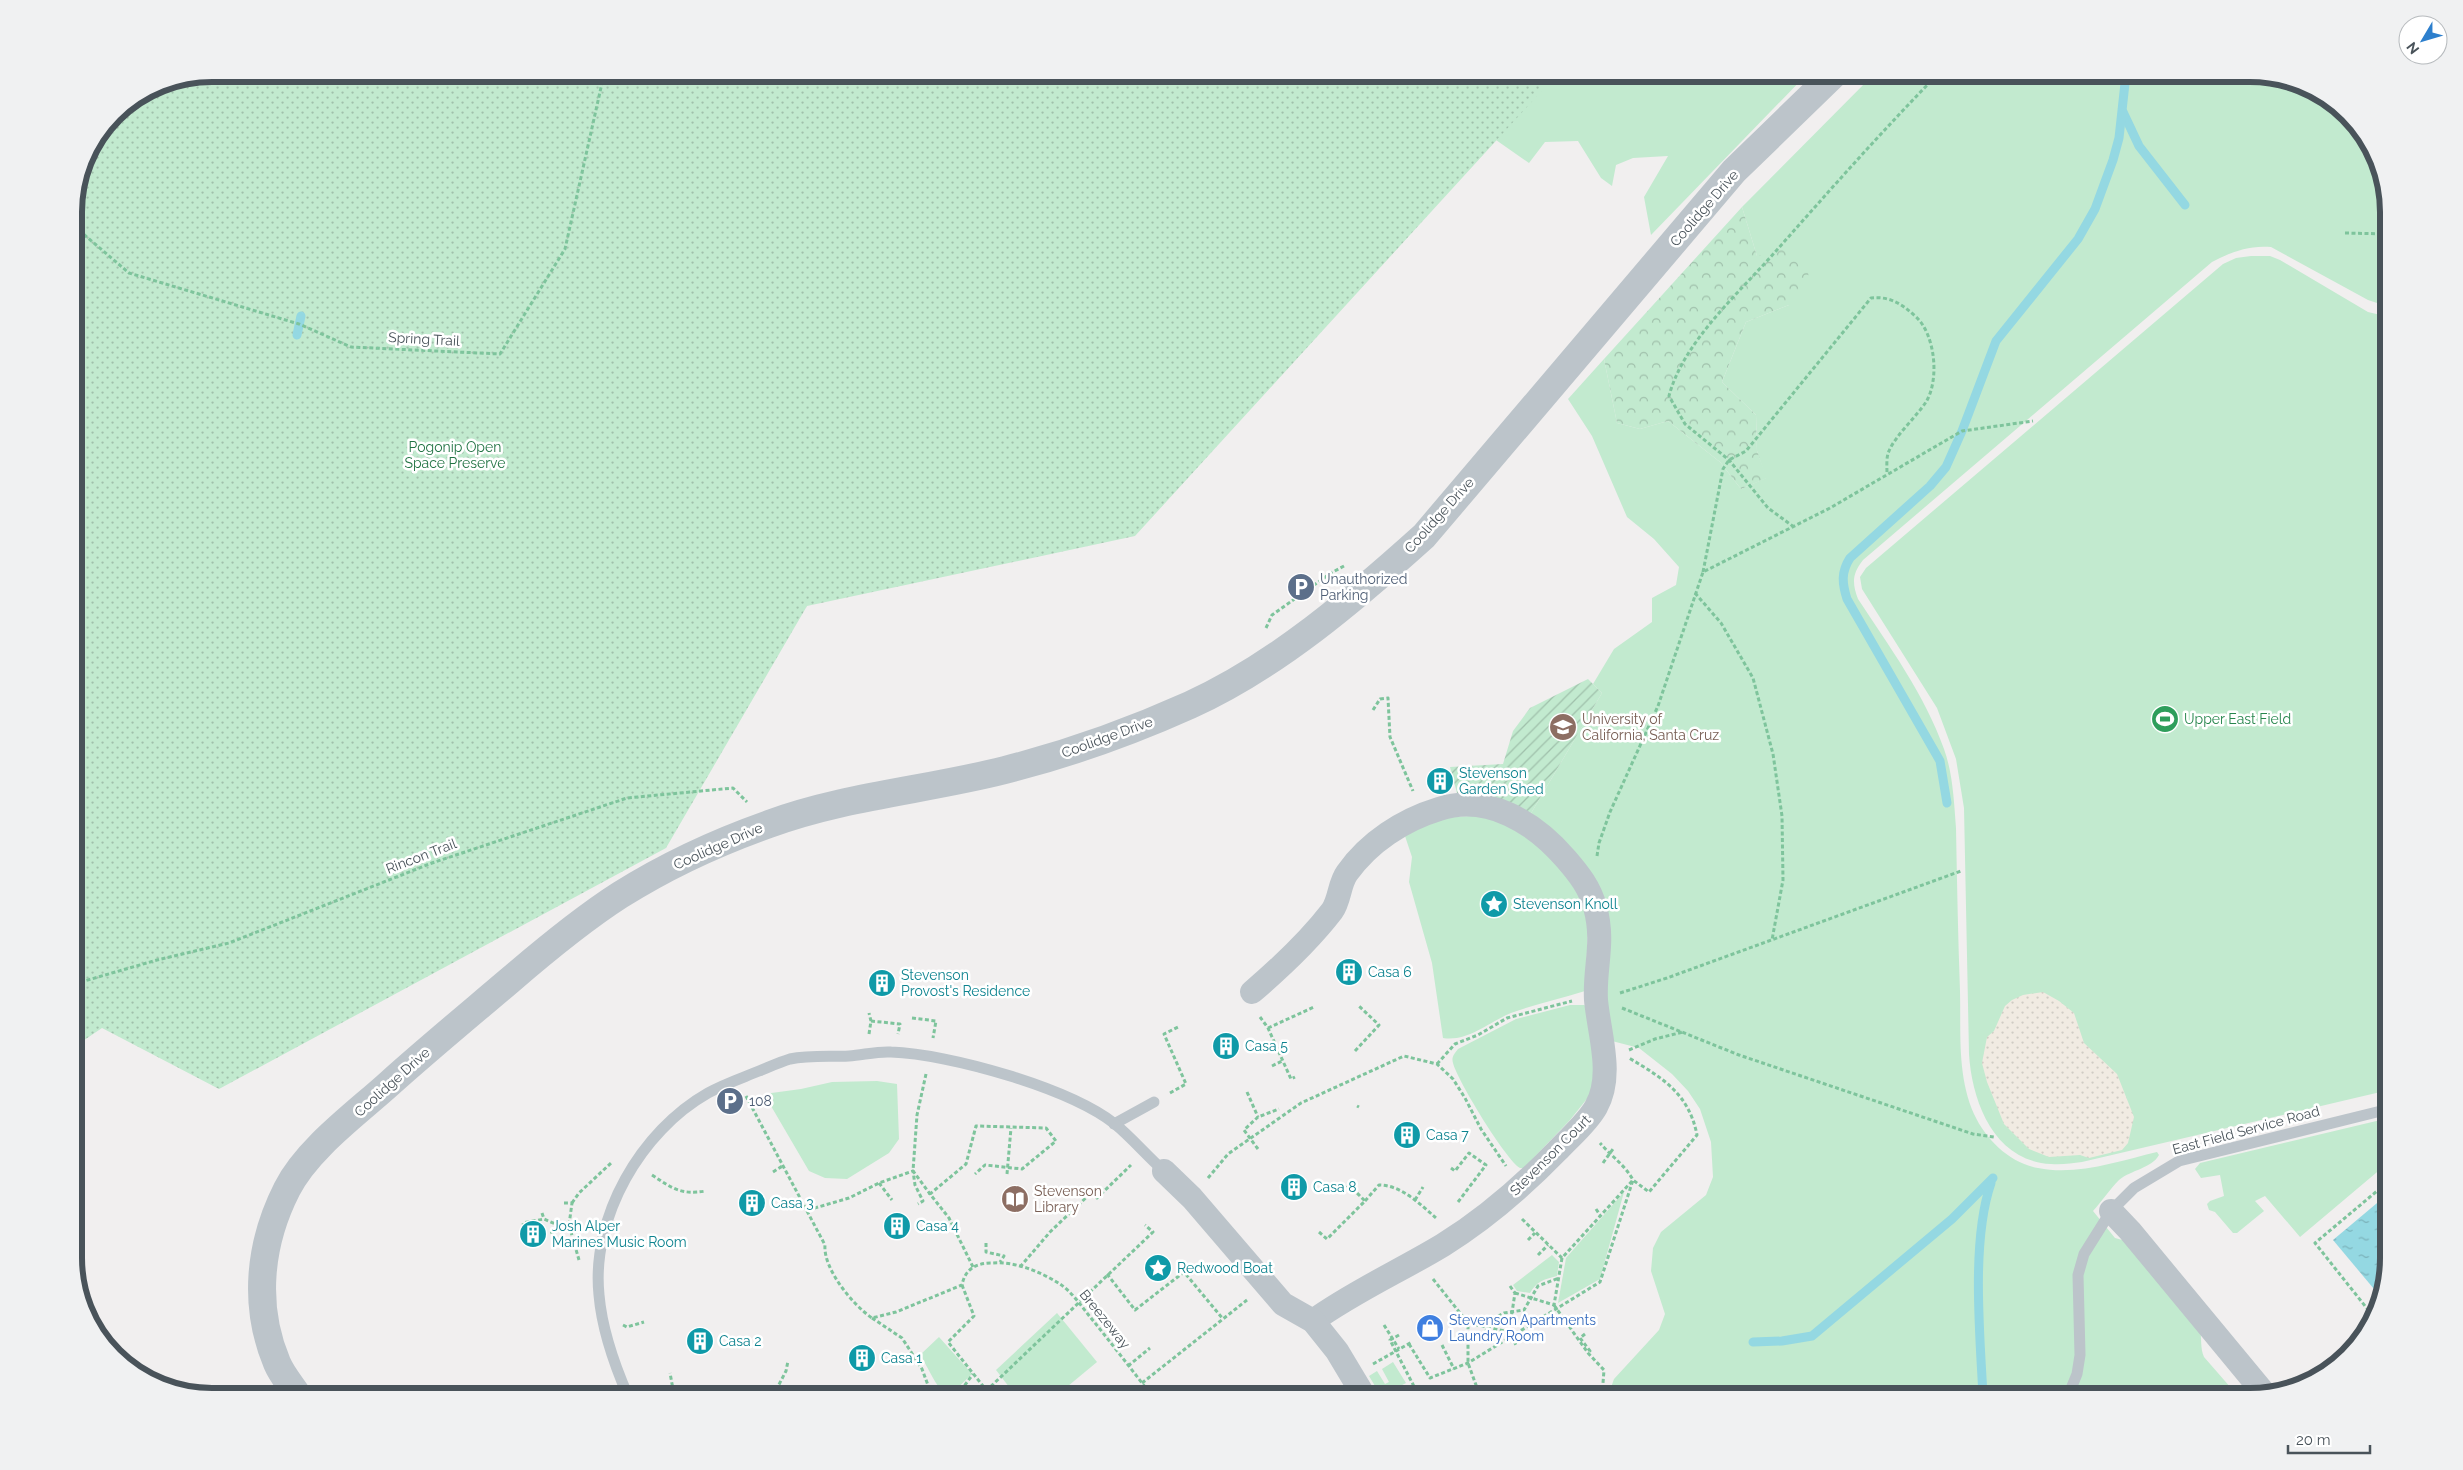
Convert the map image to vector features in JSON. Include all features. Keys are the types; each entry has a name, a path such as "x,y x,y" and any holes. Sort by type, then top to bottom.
{"street":[{"name":"Coolidge Drive","path":"293,1388 278,1366 267,1332 261,1298 263,1260 273,1223 288,1186 310,1158 338,1130 432,1046 565,934 623,893 664,870 769,824 843,802 1005,770 1132,730 1203,698 1258,666 1321,622 1374,581 1424,536 1734,171 1826,82"},
{"name":"Stevenson Court","path":"1252,992 1279,968 1334,909 1345,874 1375,842 1400,826 1442,808 1466,804 1494,809 1519,819 1552,843 1589,888 1600,927 1596,998 1602,1037 1604,1087 1596,1107 1581,1126 1520,1186 1442,1245 1313,1322"},
{"path":"1164,1171 1192,1198 1283,1304 1313,1322 1337,1352 1359,1388"},
{"path":"2111,1211 2130,1231 2259,1387"}],"lane":[{"path":"624,1388 614,1364 598,1294 603,1239 612,1210 630,1170 662,1130 682,1111 707,1093 737,1080 790,1059 890,1052 930,1056 1008,1076 1078,1102 1114,1124 1164,1171"},
{"path":"1114,1124 1154,1102"},
{"name":"East Field Service Road","path":"2071,1388 2077,1374 2080,1355 2078,1275 2084,1254 2111,1211 2134,1188 2179,1161 2380,1111"}],"path":[{"name":"Spring Trail","path":"83,234 130,273 299,324 351,347 500,354 565,249 602,82"},
{"path":"1794,527 1768,508 1729,460 1685,424 1669,396 1674,377 1702,335 1889,123 1930,82"},
{"path":"2345,233 2380,234"},
{"path":"1589,888 1596,865 1599,843 1610,812 1658,706 1694,593 1703,572 1723,469 1729,460 1746,450 1871,298 1885,296 1905,306 1924,323 1931,338 1933,360 1927,400 1888,451 1887,474"},
{"path":"1703,572 1794,527 1962,431 2033,420"},
{"path":"1694,593 1720,623 1753,678 1773,754 1782,816 1783,880 1772,940"},
{"path":"1373,710 1380,699 1388,698 1390,737 1422,815"},
{"name":"Rincon Trail","path":"83,981 157,960 229,943 432,863 627,798 733,788 769,824"},
{"path":"1437,1064 1455,1044 1478,1035 1508,1018 1564,1002 1614,995 1667,978 1961,871"},
{"path":"1596,998 1739,1055 1973,1134 1994,1137"},
{"path":"1355,1051 1379,1025 1359,1006"},
{"path":"1268,1028 1314,1007"},
{"path":"868,1036 871,1021 869,1013"},
{"path":"1260,1017 1268,1028 1291,1078 1295,1077"},
{"path":"912,1018 936,1021 917,1115 913,1171 915,1185 923,1201 918,1204"},
{"path":"871,1021 900,1024 897,1041"},
{"path":"1154,1102 1186,1084 1164,1034 1180,1026"},
{"path":"1599,1141 1627,1169 1632,1180 1649,1192 1697,1134 1693,1116 1681,1097 1662,1078 1629,1058 1627,1052 1630,1048 1638,1045 1683,1032"},
{"path":"1192,1198 1228,1154 1301,1103 1404,1056 1437,1064 1453,1079 1481,1129 1520,1186"},
{"path":"1272,1066 1282,1060"},
{"path":"737,1080 808,1210 825,1245 824,1256 840,1285 859,1309 902,1338 922,1369 929,1388"},
{"path":"1247,1092 1258,1117"},
{"path":"1258,1149 1244,1130 1258,1117 1279,1109"},
{"path":"930,1194 966,1164 976,1126 1046,1128 1056,1140 1022,1169 985,1165 975,1174"},
{"path":"1007,1174 1011,1128"},
{"path":"1604,1163 1613,1148"},
{"path":"984,1388 948,1342 974,1316 962,1285 964,1274 974,1267 1000,1262 1020,1267 1075,1206 1092,1192 1097,1198 1144,1153"},
{"path":"1451,1168 1455,1171 1469,1153 1486,1165 1453,1209"},
{"path":"524,1227 523,1223 544,1219 558,1225 569,1225 572,1203 616,1159"},
{"path":"773,1172 784,1165"},
{"path":"808,1210 849,1198 879,1183 913,1171"},
{"path":"913,1171 949,1218 974,1267"},
{"path":"653,1176 672,1188 688,1194 706,1191"},
{"path":"1555,1306 1562,1258 1632,1180"},
{"path":"1398,1350 1411,1343 1430,1378 1468,1363 1555,1306 1600,1282 1632,1180"},
{"path":"879,1183 892,1200"},
{"path":"1342,1189 1348,1184 1365,1201"},
{"path":"1319,1232 1327,1239 1365,1201 1378,1185 1390,1185 1415,1200 1436,1217"},
{"path":"1415,1200 1423,1187"},
{"path":"2369,1311 2314,1243 2380,1188"},
{"path":"564,1203 572,1203"},
{"path":"1596,1209 1600,1215"},
{"path":"542,1213 544,1219"},
{"path":"1525,1222 1562,1258"},
{"path":"550,1232 555,1232 558,1225"},
{"path":"989,1388 1153,1232 1145,1225"},
{"path":"1528,1240 1535,1233"},
{"path":"986,1243 986,1252 1004,1256 1000,1262"},
{"path":"1538,1254 1548,1245"},
{"name":"Breezeway","path":"1020,1267 1029,1268 1062,1285 1079,1303 1146,1388"},
{"path":"1107,1274 1135,1310 1184,1272 1223,1319"},
{"path":"1435,1273 1431,1276 1468,1323 1468,1363 1477,1388"},
{"path":"1469,1340 1481,1337 1497,1317 1504,1312 1524,1310 1538,1286 1559,1278"},
{"path":"872,1318 896,1312 962,1285"},
{"path":"1510,1286 1515,1293 1555,1306 1588,1353 1604,1370 1603,1388"},
{"path":"1515,1293 1510,1334 1516,1345"},
{"path":"1142,1383 1251,1297"},
{"path":"1468,1323 1510,1334"},
{"path":"1384,1325 1415,1388"},
{"path":"1586,1334 1580,1338 1590,1351 1588,1353"},
{"path":"1398,1350 1390,1340 1399,1335"},
{"path":"1442,1345 1454,1369"},
{"path":"1128,1366 1150,1348"},
{"path":"777,1388 786,1372 788,1361"},
{"path":"670,1372 673,1388"},
{"path":"963,1388 973,1374"}],"green space":[{"name":"Pogonip Open Space Preserve","path":"213,82 1550,82 1135,536 807,606 666,848 219,1089 102,1028 83,1041 83,204 87,179 96,155 109,134 134,109 171,89"},
{"path":"1390,82 1799,82 1651,235 1644,197 1668,156 1633,158 1616,165 1612,186 1601,178 1578,141 1545,142 1529,163 1496,140 1467,108"},
{"path":"1866,82 2250,82 2267,84 2300,92 2329,109 2359,140 2374,171 2380,204 2380,304 2368,300 2271,247 2255,247 2240,250 2212,262 1863,560 1854,579 1858,599 1906,671 1927,709 1944,749 1949,768 1953,788 1956,828 1962,1069 1974,1114 1985,1133 2000,1149 2018,1161 2038,1168 2053,1170 2083,1169 2157,1152 2159,1155 2151,1163 2119,1180 2093,1211 2115,1238 2126,1241 2200,1329 2204,1357 2231,1388 1611,1388 1614,1379 1659,1330 1665,1314 1651,1271 1653,1248 1661,1232 1706,1195 1713,1177 1711,1142 1700,1109 1688,1091 1672,1074 1639,1048 1612,1041 1605,1011 1609,926 1530,815 1602,693 1593,684 1614,649 1652,622 1652,598 1676,585 1679,567 1654,539 1627,517 1592,436 1568,399 1604,359 1617,423 1640,429 1668,421 1720,462 1741,489 1766,478 1757,451 1756,415 1722,382 1746,322 1789,305 1757,256 1742,207"},
{"path":"1742,207 1757,256 1788,248 1808,267 1809,291 1789,305 1746,322 1722,382 1756,415 1757,451 1767,478 1741,489 1720,462 1668,421 1640,429 1617,423 1604,359"},
{"name":"Upper East Field","path":"2270,256 2368,312 2380,315 2380,1092 2082,1162 2051,1164 2031,1160 2015,1152 2001,1141 1990,1126 1981,1109 1971,1072 1969,1054 1964,808 1956,759 1937,708 1862,589 1860,577 1866,568 2223,264 2236,258"},
{"path":"1588,679 1602,693 1530,815 1470,793 1457,793 1450,767 1503,764 1513,731 1530,708"},
{"path":"1491,815 1552,854 1589,910 1585,991 1511,1013 1461,1037 1443,1038 1432,963 1409,882 1412,857 1404,833 1433,818"},
{"path":"1570,1005 1584,1005 1589,1008 1591,1013 1594,1090 1570,1120 1524,1168 1520,1168 1504,1151 1472,1102 1456,1072 1453,1057 1458,1049 1516,1019"},
{"path":"877,1081 897,1084 899,1139 889,1153 847,1179 825,1178 809,1171 764,1094 801,1089 832,1082"},
{"path":"2380,1120 2380,1170 2300,1237 2265,1196 2255,1201 2264,1211 2237,1233 2233,1233 2215,1212 2209,1210 2207,1204 2224,1196 2220,1175 2201,1178 2195,1169 2200,1163"},
{"path":"1624,1192 1600,1279 1558,1303 1566,1258"},
{"path":"1552,1255 1559,1262 1557,1276 1541,1282 1530,1293 1517,1291 1513,1285"},
{"path":"1057,1313 1097,1362 1066,1388 1010,1388 996,1370"},
{"path":"939,1337 972,1374 957,1388 939,1388 920,1355"},
{"path":"1393,1362 1406,1383 1396,1388 1376,1388 1369,1376 1377,1371 1385,1384 1389,1382 1382,1369"}],"sand":[{"path":"2043,992 2059,1001 2074,1013 2084,1043 2117,1074 2134,1117 2128,1143 2122,1150 2089,1158 2080,1155 2049,1157 2029,1149 2004,1124 1987,1082 1982,1063 1987,1037 1994,1031 2005,1006 2012,1000 2023,995"}],"water":[{"path":"2380,1201 2380,1257 2376,1291 2333,1240"}],"waterway":[{"path":"1947,803 1940,761 1847,599 1843,583 1844,573 1850,558 1930,486 1946,467 1962,431 1996,341 2078,239 2095,209 2113,160 2119,138 2125,82"},
{"path":"2123,112 2139,146 2185,205"},
{"path":"297,335 301,316"},
{"path":"1753,1342 1782,1341 1812,1336 1952,1219 1993,1178"},
{"path":"1983,1388 1978,1288 1979,1260 1985,1206 1991,1183"}],"place":[{"name":"Unauthorized Parking","path":"1301,587"},
{"name":"Upper East Field","path":"2165,719"},
{"name":"University of California, Santa Cruz","path":"1563,727"},
{"name":"Stevenson Garden Shed","path":"1440,781"},
{"name":"Stevenson Knoll","path":"1494,904"},
{"name":"Casa 6","path":"1349,972"},
{"name":"Stevenson Provost's Residence","path":"882,983"},
{"name":"Casa 5","path":"1226,1046"},
{"name":"108","path":"730,1101"},
{"name":"Casa 7","path":"1407,1135"},
{"name":"Casa 8","path":"1294,1187"},
{"name":"Stevenson Library","path":"1015,1199"},
{"name":"Casa 3","path":"752,1203"},
{"name":"Casa 4","path":"897,1226"},
{"name":"Josh Alper Marines Music Room","path":"533,1234"},
{"name":"Redwood Boat","path":"1158,1268"},
{"name":"Stevenson Apartments Laundry Room","path":"1430,1328"},
{"name":"Casa 2","path":"700,1341"},
{"name":"Casa 1","path":"862,1358"}]}
